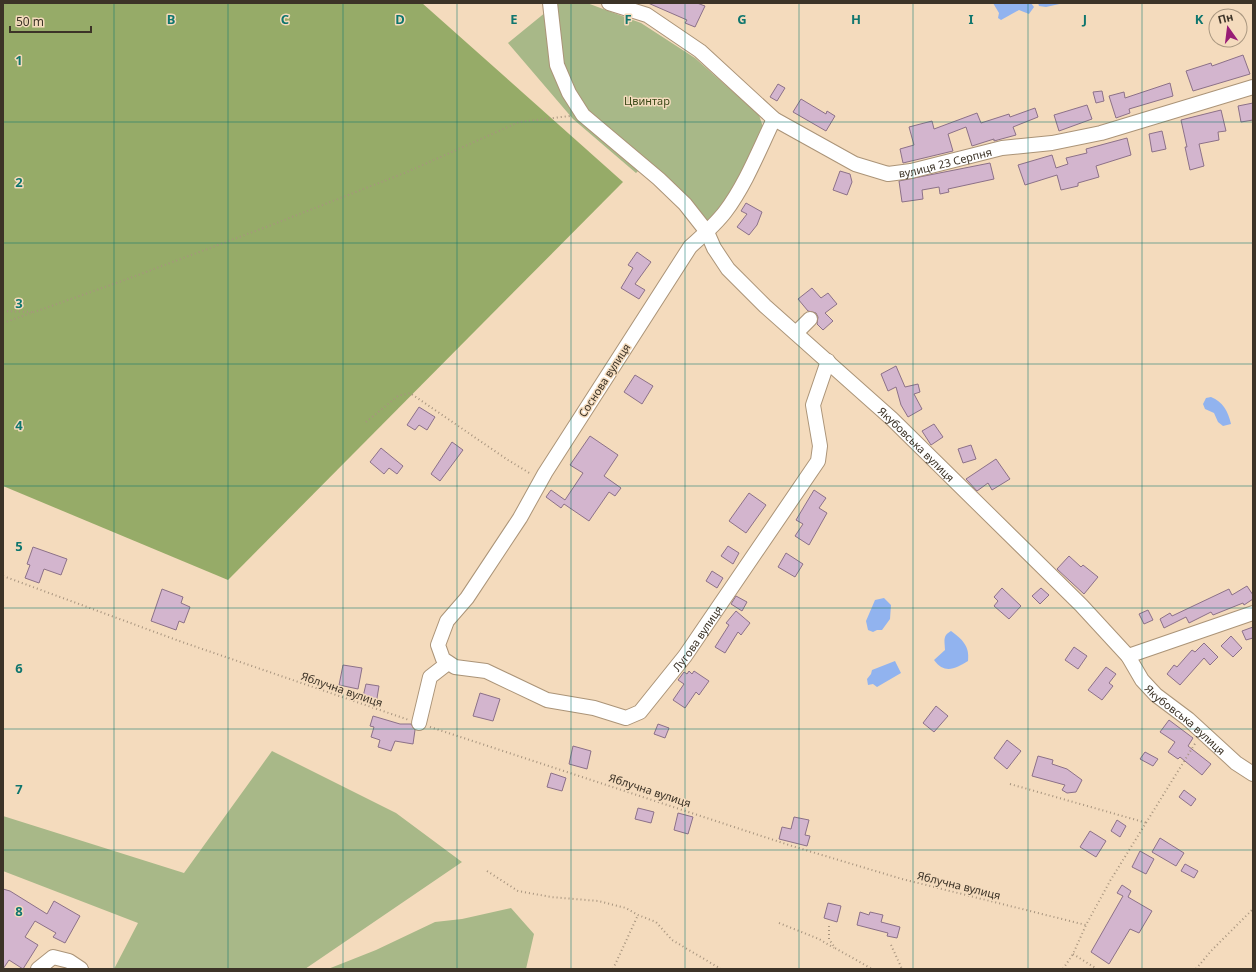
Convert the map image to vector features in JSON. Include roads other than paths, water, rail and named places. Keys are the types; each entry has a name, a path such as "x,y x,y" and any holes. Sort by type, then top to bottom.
{"street":[{"name":"Якубовська вулиця","path":"550,3 557,65 569,93 583,115 659,179 685,204 707,232 714,248 728,269 764,306 892,419 1080,605 1128,656 1142,680 1156,695 1188,719 1236,763 1253,774"},
{"name":"вулиця 23 Серпня","path":"609,3 647,15 700,51 774,118 855,164 888,174 911,171 1002,148 1052,143 1101,133 1253,87"},
{"name":"Соснова вулиця","path":"448,663 443,659 438,645 447,621 467,598 520,518 544,475 690,247 707,232 725,211 742,185 774,118"},
{"path":"796,333 810,319"},
{"name":"Лугова вулиця","path":"448,663 455,667 486,671 548,700 594,708 626,718 640,712 685,656 818,461 820,446 814,405 828,361"},
{"path":"1128,656 1253,613"},
{"path":"419,723 430,678 448,663"},
{"path":"38,969 53,958 69,961 81,969"}],"water":[{"path":"993,3 1031,3 1034,7 1029,14 1019,10 1001,20 998,18 999,13"},
{"path":"1038,3 1064,3 1046,7 1039,6"},
{"path":"1211,397 1222,404 1231,424 1223,426 1218,422 1214,413 1205,409 1203,404 1206,398"},
{"path":"884,598 891,605 890,619 882,630 873,632 868,630 866,621 875,600"},
{"path":"951,631 964,643 968,651 968,661 955,668 946,669 938,665 934,660 945,650 945,637"},
{"path":"895,661 901,673 877,687 873,684 868,685 867,679 872,670"}],"park label":[{"name":"Цвинтар","path":"647,100"}]}
